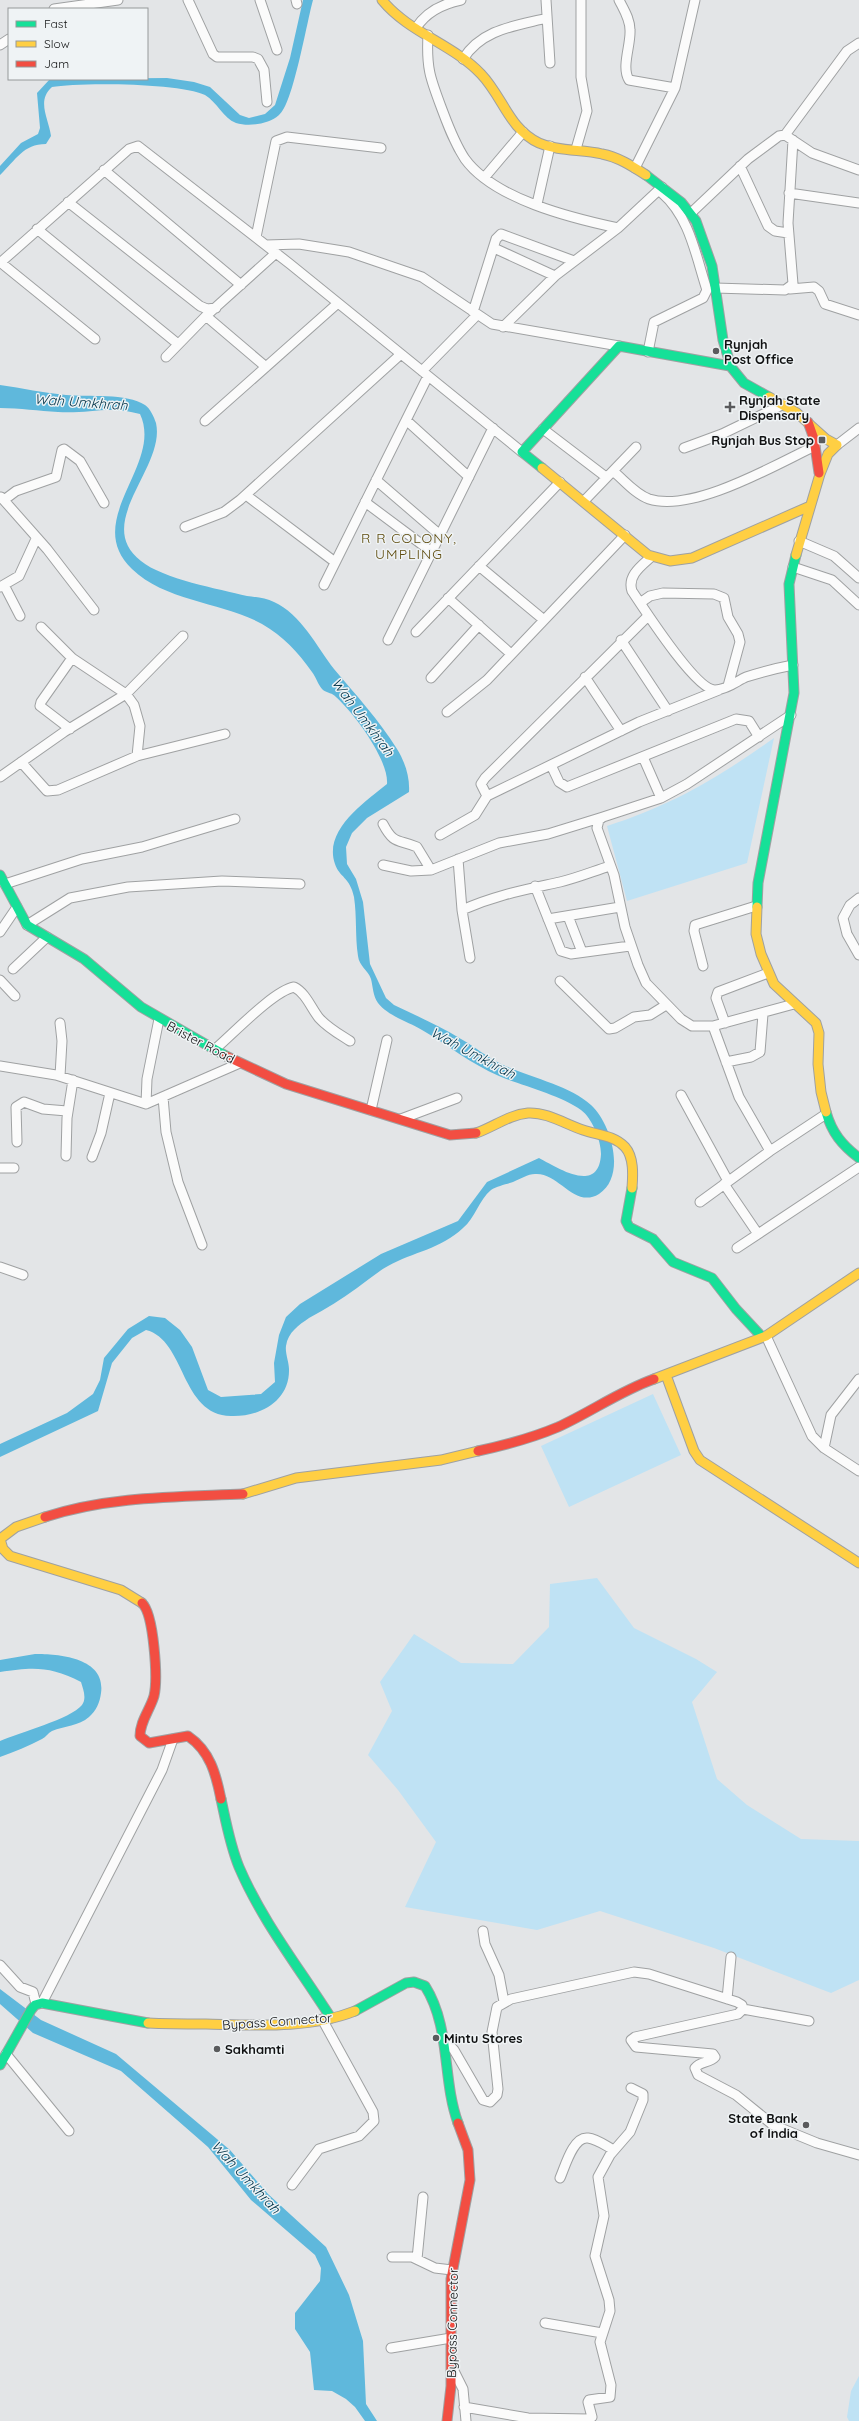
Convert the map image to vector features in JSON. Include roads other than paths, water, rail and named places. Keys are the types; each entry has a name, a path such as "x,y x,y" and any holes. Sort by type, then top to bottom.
{"street":[{"path":"61,8 118,0"},
{"path":"188,0 213,54 217,58 253,57 258,59 264,70 267,102"},
{"path":"260,0 278,50"},
{"path":"382,0 389,9 463,59 483,76 510,121 523,132 539,143 605,154 621,159 635,168 660,189 675,206 685,223 707,290 704,298 654,322 648,352"},
{"path":"416,28 421,20 437,8 461,0"},
{"path":"546,0 550,63"},
{"path":"576,150 587,111 581,77 581,0"},
{"path":"619,0 625,11 630,30 626,77 633,82 675,88"},
{"path":"635,168 675,88 695,0"},
{"path":"463,59 474,44 486,36 547,18"},
{"path":"428,36 427,68 452,134 466,159 484,178 501,190 537,204 618,228"},
{"path":"790,289 793,279 788,233 789,137 846,51 859,43"},
{"path":"484,178 523,132"},
{"path":"691,213 740,166 761,148 780,136 789,137 812,153 859,170"},
{"path":"256,237 276,141 287,137 381,148"},
{"path":"95,339 0,263 104,170 129,149 138,146 276,253 584,501 651,557 673,562 692,558 810,506"},
{"path":"537,204 550,146"},
{"path":"740,166 768,226 775,231 788,233"},
{"path":"104,170 241,285"},
{"path":"660,189 678,199 691,213 703,236 730,366 735,374 746,385 784,404 807,420 827,440 837,444"},
{"path":"503,327 555,276 618,228 660,189"},
{"path":"789,193 859,203"},
{"path":"68,202 200,306 207,309 216,308"},
{"path":"37,229 178,344"},
{"path":"324,585 406,420 425,374 475,314 498,236 505,234 574,261"},
{"path":"266,245 299,244 327,247 407,270 432,282 475,314 503,327 730,366"},
{"path":"494,248 555,276"},
{"path":"166,356 206,316 276,253"},
{"path":"715,288 790,289 814,287 819,291 825,304 859,315"},
{"path":"206,421 338,303"},
{"path":"206,316 266,367"},
{"path":"522,452 619,346"},
{"path":"185,527 224,512 246,495 401,354"},
{"path":"684,448 708,441 784,404"},
{"path":"406,420 469,477"},
{"path":"807,420 815,446 820,474"},
{"path":"388,640 493,428"},
{"path":"859,428 837,444 828,454 820,474 799,541 789,584 793,665 791,715 774,793 758,883 756,906 756,934 768,973 774,984 816,1023 819,1033 818,1064 821,1092 826,1114 835,1135 843,1146 859,1158"},
{"path":"543,429 641,495 650,499 690,498 723,489 815,446"},
{"path":"584,501 636,447"},
{"path":"94,610 36,538 1,498 56,477 62,450 64,449 80,461 104,503"},
{"path":"376,480 440,535"},
{"path":"416,632 560,482"},
{"path":"246,495 335,562"},
{"path":"365,502 432,552"},
{"path":"447,712 478,689 625,535"},
{"path":"20,616 2,586 19,576 36,538"},
{"path":"799,541 834,556 859,576"},
{"path":"651,557 631,580 632,591 648,616 698,680 708,688 719,690"},
{"path":"479,566 544,620"},
{"path":"793,567 814,572 832,580 859,605"},
{"path":"640,603 650,596 663,593 714,594 724,598 728,617 738,634 740,642 728,686"},
{"path":"448,598 511,654"},
{"path":"487,796 481,784 485,778 621,640 648,616"},
{"path":"431,678 479,625"},
{"path":"41,627 72,658 126,694 138,714 140,726 137,756"},
{"path":"0,777 70,729 126,694 183,636"},
{"path":"621,640 668,711"},
{"path":"70,729 40,706 41,702 72,658"},
{"path":"440,835 475,815 487,796 551,764 622,731 728,686 774,668 793,665"},
{"path":"585,677 622,731"},
{"path":"383,865 411,871 432,870 499,843 548,834 661,798 712,769 791,715"},
{"path":"551,764 559,782 567,787 736,719 749,721 760,737"},
{"path":"21,762 47,791 58,790 137,756 225,734"},
{"path":"643,757 661,798"},
{"path":"603,817 599,820 597,828 610,866 630,946 646,982 666,1005 687,1024 702,1027 713,1026 763,1014 794,1004"},
{"path":"5,884 82,859 142,847 234,819"},
{"path":"383,824 389,835 396,842 417,847 432,870"},
{"path":"458,859 462,910 470,958"},
{"path":"462,910 493,897 535,886 561,882 610,866"},
{"name":"Brister Road","path":"0,875 21,917 27,925 103,973 141,1007 159,1019 214,1050 286,1084 450,1135 471,1136 521,1114 538,1113 592,1134 617,1140 623,1145 631,1159 633,1170 626,1221 629,1227 653,1239 673,1262 705,1275 716,1282 736,1309 764,1337"},
{"path":"27,925 70,898 128,887 222,880 300,884"},
{"path":"535,886 561,951 571,954 630,946"},
{"path":"859,898 850,905 843,918 844,926 859,955"},
{"path":"703,966 694,931 696,925 756,906"},
{"path":"0,932 17,907"},
{"path":"548,919 620,907"},
{"path":"568,916 582,952"},
{"path":"13,970 47,937"},
{"path":"725,1023 716,998 718,992 768,973"},
{"path":"0,980 15,996"},
{"path":"560,981 608,1029 615,1028 634,1018 646,1016 666,1005"},
{"path":"214,1050 269,1001 287,988 294,987 301,992 319,1018 331,1030 350,1041"},
{"path":"726,1062 751,1058 760,1052 763,1014"},
{"path":"146,1104 147,1079 159,1019"},
{"path":"60,1023 62,1041 60,1076"},
{"path":"713,1026 739,1097 770,1151"},
{"path":"371,1110 387,1040"},
{"path":"0,1066 60,1076 146,1104 240,1063"},
{"path":"66,1156 67,1111 73,1080"},
{"path":"92,1157 101,1133 110,1093"},
{"path":"681,1095 726,1183 758,1234"},
{"path":"163,1097 166,1132 178,1182 202,1245"},
{"path":"401,1119 457,1098"},
{"path":"17,1142 16,1107 20,1104 24,1102 43,1109 67,1111"},
{"path":"700,1202 770,1151 826,1114"},
{"path":"737,1248 859,1167"},
{"path":"0,1168 14,1168"},
{"path":"0,1267 23,1274"},
{"path":"292,2185 319,2149 359,2136 374,2122 373,2112 327,2019 263,1913 242,1874 228,1833 220,1789 211,1764 192,1738 184,1736 149,1743 140,1736 141,1726 152,1703 156,1688 149,1613 144,1604 120,1590 10,1556 4,1552 0,1539 7,1532 49,1516 102,1503 134,1499 244,1494 315,1475 441,1460 493,1449 536,1437 632,1387 666,1376 764,1337 859,1273"},
{"path":"764,1337 812,1436 824,1448 859,1471"},
{"path":"666,1376 694,1451 700,1460 859,1563"},
{"path":"824,1448 831,1415 859,1379"},
{"path":"0,2065 18,2034 37,2006 162,1770 173,1739"},
{"path":"483,1931 485,1944 499,1976 504,2002"},
{"path":"727,1999 732,1957"},
{"path":"0,1965 20,1987 33,1992 37,2006"},
{"path":"441,2036 454,2050 483,2100 486,2102 494,2100 498,2090 492,2042 493,2020 497,2007 504,2002 641,1972 727,1999 742,2005 743,2009 809,2021"},
{"name":"Bypass Connector","path":"37,2006 63,2005 106,2016 180,2025 251,2025 327,2019 356,2011 406,1983 421,1983 429,1990 434,2003 441,2036 452,2104 467,2143 470,2164 468,2195 452,2270 452,2368 446,2421"},
{"path":"743,2009 738,2014 635,2037 631,2040 636,2047 713,2054 715,2057 713,2060 700,2063 695,2068 698,2075 736,2096 773,2125 817,2142 859,2155"},
{"path":"6,2054 69,2132"},
{"path":"464,2407 528,2418 592,2418 589,2400 610,2397 612,2391 601,2351 602,2333 610,2311 607,2289 595,2256 604,2216 598,2176 614,2150 630,2132 643,2100 643,2094 631,2088"},
{"path":"560,2178 572,2152 582,2139 587,2138 614,2150"},
{"path":"418,2260 423,2197"},
{"path":"392,2257 418,2260 435,2268 452,2270"},
{"path":"545,2323 602,2333"},
{"path":"391,2348 452,2338"},
{"path":"452,2368 461,2383 466,2421"}],"water":[{"path":"303,0 313,0 299,62 289,96 279,115 270,121 253,125 236,123 227,118 205,95 175,88 106,84 65,85 52,87 47,92 44,104 51,136 46,144 31,147 20,154 0,175 0,166 21,143 38,134 40,128 37,93 49,80 148,80 148,78 167,78 194,82 210,87 240,115 249,118 265,114 275,105 290,58"},
{"name":"Wah Umkhrah","path":"0,385 66,395 118,397 137,401 149,408 156,423 156,440 151,458 127,513 124,530 128,546 141,561 163,573 207,587 268,600 284,607 308,632 334,669 375,718 390,738 405,764 409,781 409,792 367,818 352,833 346,847 347,864 356,879 363,902 370,964 386,998 394,1005 445,1030 501,1064 572,1092 582,1098 591,1105 605,1124 610,1136 614,1163 608,1186 599,1194 590,1197 582,1197 574,1194 552,1178 535,1174 491,1190 483,1199 467,1224 446,1241 388,1266 340,1300 309,1318 294,1329 287,1341 286,1346 289,1369 288,1380 279,1398 262,1410 242,1416 231,1416 214,1412 202,1404 192,1391 169,1348 159,1337 146,1330 132,1338 112,1363 98,1411 0,1457 0,1444 67,1413 93,1394 100,1380 104,1358 128,1329 149,1316 165,1318 180,1330 192,1347 208,1390 221,1397 261,1394 275,1382 274,1363 279,1335 286,1317 300,1304 381,1254 458,1221 487,1182 539,1158 566,1172 586,1176 593,1173 599,1166 601,1148 589,1118 581,1110 552,1095 509,1080 489,1071 422,1030 387,1012 376,1000 370,976 359,959 357,949 355,904 352,890 335,864 333,852 335,840 340,828 358,808 387,784 386,774 382,763 361,725 335,696 323,690 301,658 290,645 277,634 262,624 247,617 195,601 161,588 146,580 132,569 119,550 115,531 118,512 142,453 144,433 140,414 118,410 51,412 0,408"},
{"path":"35,1654 68,1657 89,1665 96,1672 101,1681 99,1703 94,1712 85,1720 52,1731 37,1742 0,1757 0,1741 56,1720 76,1710 82,1705 84,1694 81,1682 70,1677 50,1670 41,1669 22,1669 0,1672 0,1660"},
{"name":"Wah Umkhrah","path":"0,1989 41,2020 116,2054 230,2150 268,2194 326,2247 349,2295 363,2341 366,2404 377,2421 365,2421 355,2407 346,2399 332,2391 314,2390 310,2352 295,2329 295,2313 320,2281 321,2268 315,2255 251,2200 208,2147 121,2071 33,2033 0,2004"}],"place":[{"name":"Rynjah Post Office","path":"716,351"},
{"name":"Rynjah State Dispensary","path":"730,407"},
{"name":"Rynjah Bus Stop","path":"822,440"},
{"name":"Mintu Stores","path":"436,2038"},
{"name":"Sakhamti","path":"217,2049"},
{"name":"State Bank of India","path":"806,2125"}],"district":[{"name":"R R COLONY, UMPLING","path":"409,546"}]}
